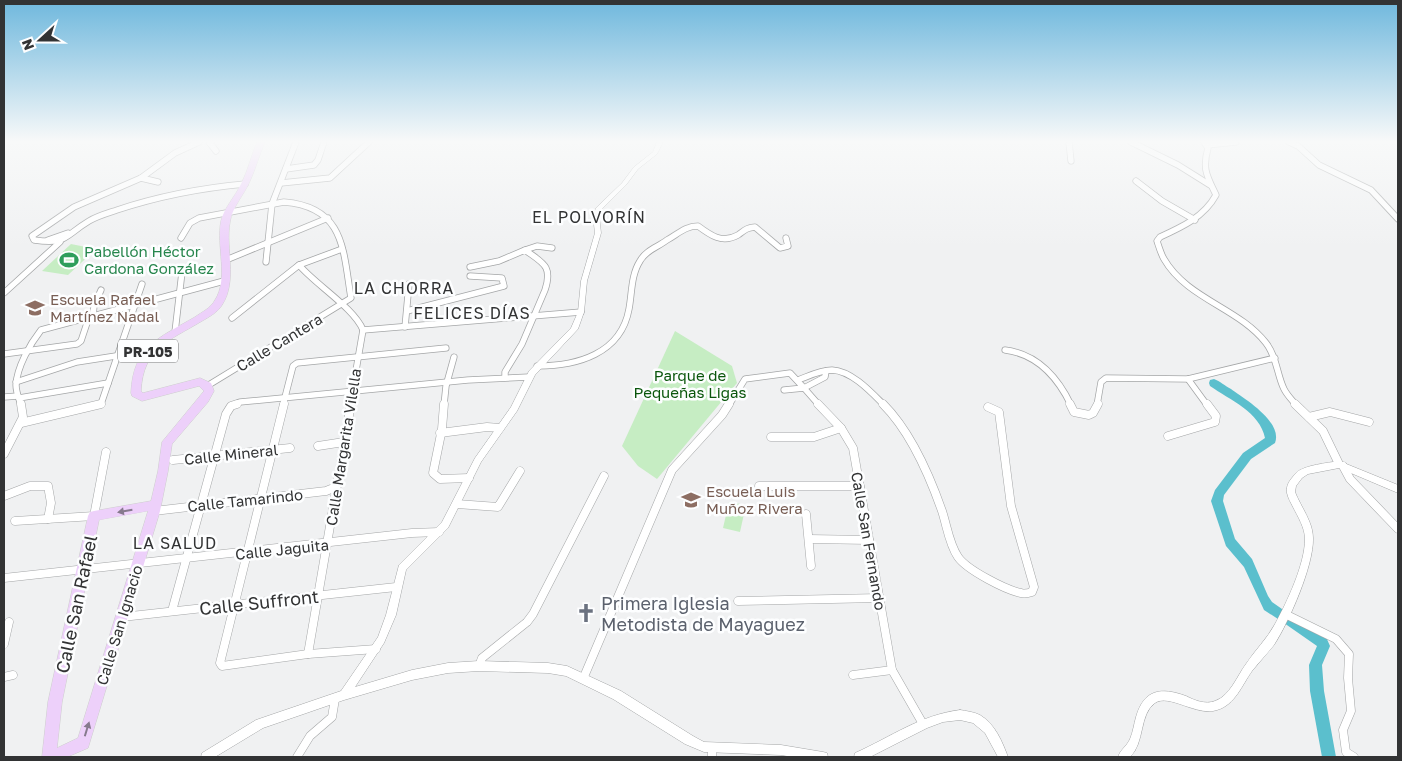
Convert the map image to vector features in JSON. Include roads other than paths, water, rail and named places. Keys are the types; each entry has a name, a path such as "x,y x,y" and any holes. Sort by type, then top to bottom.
{"main road":[{"name":"PR-105","path":"207,386 197,383 142,397 136,393 135,379 142,360 148,351 218,304 221,298 226,260 225,226 247,178"},
{"name":"Calle San Ignacio","path":"51,757 83,743 154,508 164,471 167,442 207,396 209,391 207,386"},
{"name":"Calle Tamarindo","path":"94,516 154,508"},
{"name":"Calle San Rafael","path":"51,757 56,702 94,516"}],"street":[{"path":"77,228 68,238 60,242 42,242 34,240 32,236 74,207 141,178 158,182"},
{"path":"266,262 272,204 283,178"},
{"path":"281,183 331,178"},
{"path":"297,757 307,739 328,724 333,718 340,697 376,649 391,615 396,587 402,568 440,532 457,504 482,453 514,408 529,378 537,366 570,334 581,312 584,281 598,233 597,213 603,203 629,178"},
{"path":"1198,178 1213,187"},
{"path":"1207,178 1216,194 1212,204 1195,220 1160,237 1157,241 1160,253 1188,286 1253,330 1267,344 1275,358 1284,389 1328,438 1350,479 1398,530"},
{"path":"1346,178 1371,190 1398,219"},
{"path":"1136,181 1162,201 1195,220"},
{"path":"42,242 68,233 97,216 158,198 221,186 245,184"},
{"path":"181,238 193,221 284,202 296,203 328,218 340,236 342,249 316,257 299,265 232,318"},
{"path":"226,260 328,218"},
{"path":"537,366 556,366 579,361 596,355 613,344 624,328 629,313 632,278 640,260 651,249 686,228 698,226 714,238 722,239 741,234 745,228 755,227 780,248 788,246 786,238"},
{"path":"4,294 68,233"},
{"path":"470,267 506,259 537,246 552,248"},
{"name":"Calle Cantera","path":"207,386 351,298 342,249"},
{"path":"505,378 505,372 522,344 547,285 549,272 545,265 525,250"},
{"path":"299,265 310,278 359,320 363,330 534,314 581,312"},
{"path":"175,332 182,272"},
{"path":"407,310 502,288 504,285 502,278 470,276"},
{"path":"4,454 21,423 24,411 18,397 16,382 38,333 44,329 224,281"},
{"path":"21,423 100,404 142,284"},
{"path":"404,327 408,307 406,295 409,284"},
{"path":"4,354 30,352 77,344 81,341 101,290"},
{"name":"Calle Margarita Vilella","path":"308,654 363,330"},
{"path":"376,649 308,654 222,666 220,662 236,604 292,367 297,363 446,348"},
{"path":"1005,350 1032,359 1050,371 1069,400 1074,412 1082,415 1090,414 1098,406 1101,382 1106,378 1188,379 1275,358"},
{"path":"16,382 77,362 148,351"},
{"path":"454,357 447,383 433,473 437,478 469,478"},
{"path":"582,679 672,470 722,415 745,379 790,372 798,380 818,370 832,370 842,373 862,384 883,403 900,424 940,505 955,551 962,562 1014,591 1022,594 1032,592 1034,587 1012,506 999,412 988,407"},
{"path":"784,390 804,388 825,376 826,371"},
{"path":"172,611 200,504 228,410 237,403 505,378 529,378"},
{"path":"1168,436 1215,422 1214,413 1188,379"},
{"name":"Calle San Fernando","path":"798,380 840,428 853,448 892,670 923,724"},
{"path":"4,397 18,397 108,383"},
{"path":"1309,417 1330,412 1369,422"},
{"path":"440,433 487,427 500,428"},
{"path":"771,437 814,437 840,428"},
{"path":"318,446 344,442"},
{"name":"Calle Mineral","path":"173,460 290,448"},
{"name":"Calle San Rafael","path":"94,516 106,452"},
{"path":"1123,757 1134,746 1146,705 1155,697 1165,696 1207,707 1218,706 1273,638 1285,614 1306,561 1309,545 1308,531 1291,492 1292,485 1298,475 1307,471 1341,465 1398,489"},
{"path":"457,504 498,507 520,470"},
{"path":"480,666 482,658 527,622 533,614 604,476"},
{"path":"4,496 30,486 48,486 51,503 48,519"},
{"path":"760,486 860,486"},
{"name":"Calle Tamarindo","path":"154,508 326,491 336,487"},
{"path":"806,514 811,566"},
{"name":"Calle Tamarindo","path":"15,521 94,516"},
{"name":"Calle Jaguita","path":"4,578 247,553 412,533 440,532"},
{"path":"809,539 869,540"},
{"name":"Calle Suffront","path":"122,617 396,587"},
{"path":"738,601 879,598"},
{"path":"1285,614 1336,639 1349,654 1348,678 1352,711 1343,730 1343,736 1346,752 1354,757"},
{"path":"4,644 9,622"},
{"path":"212,756 260,724 340,697 434,670 480,666 558,670 617,695 712,753 781,750 823,757"},
{"path":"853,675 892,670"},
{"path":"4,678 13,675"},
{"path":"865,756 923,724 944,716 953,715 978,720 989,729 1003,757"}],"waterway":[{"path":"1214,383 1249,407 1269,430 1271,440 1247,456 1219,493 1217,501 1230,542 1248,563 1268,606 1278,613"},
{"path":"1288,619 1322,641 1324,646 1315,665 1317,691 1329,757"}],"place":[{"name":"Pabellón Héctor Cardona González","path":"69,260"},
{"name":"Escuela Rafael Martínez Nadal","path":"35,308"},
{"name":"Escuela Luis Muñoz Rivera","path":"691,500"},
{"name":"Primera Iglesia Metodista de Mayaguez","path":"586,613"}],"district":[{"name":"EL POLVORÍN","path":"589,217"},
{"name":"LA CHORRA","path":"404,288"},
{"name":"FELICES DÍAS","path":"472,313"},
{"name":"LA SALUD","path":"175,543"}],"park label":[{"name":"Parque de Pequeñas Ligas","path":"690,384"}]}
